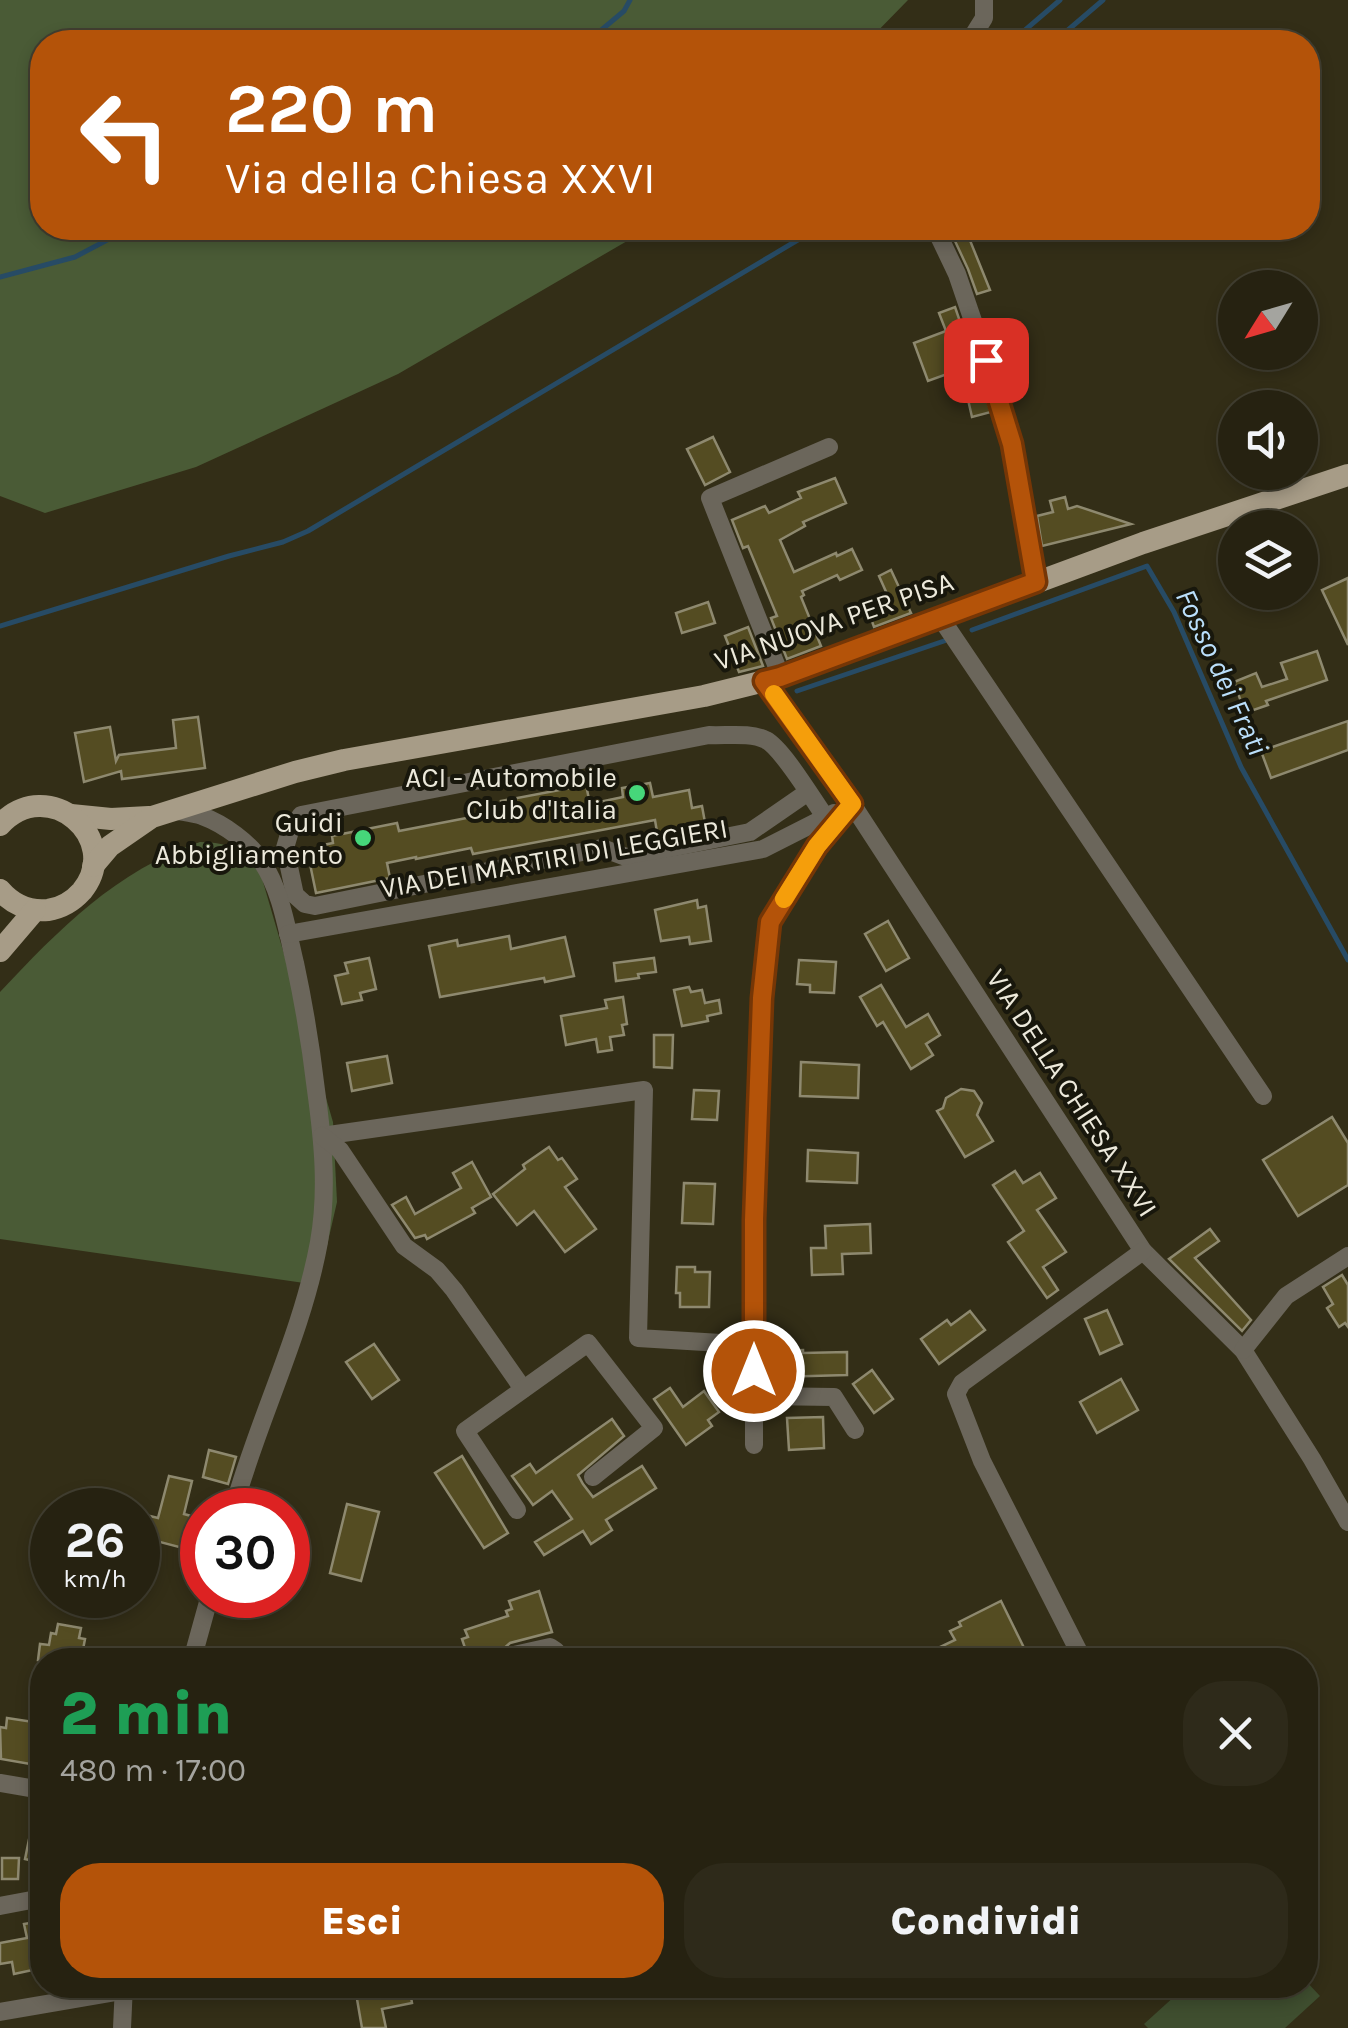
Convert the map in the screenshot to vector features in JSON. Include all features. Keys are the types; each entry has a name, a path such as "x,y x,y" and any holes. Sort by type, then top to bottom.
{"main road":[{"name":"VIA NUOVA PER PISA","path":"162,814 344,760 704,696 772,679 1143,543 1345,483"},
{"path":"4,819 22,809 42,806 62,810 78,822 89,838 93,866"},
{"path":"71,815 111,820 162,814"},
{"path":"0,890 11,901 35,910 57,908 76,897 93,866 110,846 162,814"},
{"path":"0,951 35,910"}],"street":[{"path":"976,30 984,18 984,0"},
{"path":"940,240 956,274 1012,444 1036,582"},
{"name":"VIA DELLA CHIESA XXVI","path":"828,446 710,498 772,679 1142,1251 1242,1350 1348,1522"},
{"path":"940,618 1263,1096"},
{"path":"808,792 750,832 626,857 602,848 316,906 295,895 284,848 301,815 709,735 767,740 781,754 808,792 826,818"},
{"path":"754,1444 754,1220 762,998 770,922 817,846 852,804"},
{"name":"VIA DEI MARTIRI DI LEGGIERI","path":"288,934 762,849 852,804"},
{"path":"162,814 202,816 250,846 271,877 307,1020 322,1136 326,1190 320,1241 304,1310 239,1488"},
{"path":"765,822 778,841"},
{"path":"322,1136 644,1090 638,1338 754,1346"},
{"path":"322,1136 340,1150 404,1246 436,1270 454,1290 523,1388"},
{"path":"1077,1648 982,1461 956,1394 962,1383 1142,1251"},
{"path":"1242,1350 1286,1296 1348,1256"},
{"path":"517,1510 465,1431 588,1343 654,1428 594,1477"},
{"path":"754,1396 834,1398 854,1430"},
{"path":"195,1648 204,1618"},
{"path":"0,1783 30,1788"},
{"path":"0,1906 30,1900"},
{"path":"0,2012 72,1998"},
{"path":"122,2028 124,1998"}],"green space":[{"path":"0,0 908,0 879,30 30,30 30,240 629,240 398,374 196,467 45,513 0,496"},
{"path":"200,842 235,849 261,875 333,1122 337,1202 318,1285 0,1239 0,992 44,946 116,885"},
{"path":"1173,1998 1318,1998 1285,2028 1148,2028 1144,2024"}],"building":[{"path":"955,240 970,240 990,290 977,294"},
{"path":"955,307 991,412 972,417 961,369 928,381 914,343 946,331 939,313"},
{"path":"713,437 730,472 705,485 687,449"},
{"path":"835,478 846,503 803,522 805,526 780,540 794,572 852,549 862,570 840,580 837,575 802,591 821,646 787,659 771,618 777,616 748,546 743,548 732,520 765,506 769,513 801,498 798,492"},
{"path":"1065,497 1068,509 1077,506 1131,524 1042,546 1037,516 1053,512 1050,501"},
{"path":"891,570 911,613 874,627 869,613 892,605 879,576"},
{"path":"1348,578 1348,645 1322,590"},
{"path":"708,602 715,623 682,633 676,613"},
{"path":"748,627 763,666 739,672 725,636"},
{"path":"1317,651 1327,680 1266,701 1268,705 1245,713 1234,682 1256,673 1262,687 1287,679 1281,663"},
{"path":"198,717 205,768 122,779 121,771 84,782 75,733 110,727 116,761 119,755 176,748 173,720"},
{"path":"1348,721 1348,750 1271,778 1261,751"},
{"path":"650,783 653,797 689,790 692,808 702,806 706,828 658,838 655,820 473,854 471,848 416,857 387,863 390,878 316,893 310,864 316,864 314,854 325,852 323,845 333,843 332,836 397,823 399,831 503,811 501,801 586,785 590,804 623,797 622,788"},
{"path":"697,900 698,908 706,906 711,941 690,944 689,937 661,941 655,910"},
{"path":"888,921 909,958 886,971 865,934"},
{"path":"509,936 511,949 565,937 574,976 440,997 429,946 457,940 458,946"},
{"path":"369,958 376,989 360,993 362,1000 342,1004 335,976 348,973 345,963"},
{"path":"654,958 656,972 616,981 614,963"},
{"path":"799,960 836,962 834,993 810,992 810,985 797,984"},
{"path":"881,985 906,1027 928,1014 940,1035 926,1044 933,1055 911,1069 883,1022 877,1026 860,997"},
{"path":"689,987 691,992 702,990 705,1003 719,1000 721,1013 707,1016 708,1021 682,1026 674,990"},
{"path":"623,997 627,1024 622,1025 624,1035 610,1037 612,1050 598,1052 596,1039 566,1045 561,1016 607,1008 605,1000"},
{"path":"654,1035 673,1035 672,1068 654,1067"},
{"path":"387,1056 392,1083 352,1091 347,1063"},
{"path":"801,1062 859,1065 858,1098 800,1096"},
{"path":"961,1089 974,1091 982,1103 977,1115 993,1141 965,1157 937,1111 943,1108 946,1098"},
{"path":"694,1090 719,1091 717,1120 692,1119"},
{"path":"1332,1117 1348,1143 1348,1185 1298,1216 1263,1160"},
{"path":"549,1147 577,1179 565,1187 596,1229 565,1252 534,1211 517,1225 493,1194"},
{"path":"808,1150 858,1153 857,1183 807,1181"},
{"path":"472,1162 491,1197 472,1208 475,1213 427,1239 425,1235 415,1238 392,1205 406,1197 415,1214 461,1188 453,1173"},
{"path":"1015,1171 1023,1183 1040,1173 1056,1198 1037,1210 1066,1252 1043,1267 1058,1290 1047,1298 1008,1242 1024,1231 993,1185"},
{"path":"684,1183 715,1184 713,1224 682,1223"},
{"path":"870,1224 871,1253 842,1254 843,1274 812,1275 811,1248 826,1248 825,1226"},
{"path":"1210,1229 1219,1241 1195,1258 1251,1320 1242,1331 1169,1259"},
{"path":"677,1267 710,1272 709,1307 680,1307"},
{"path":"1342,1275 1348,1285 1348,1327 1345,1323 1339,1327 1327,1308 1333,1304 1323,1287"},
{"path":"1107,1310 1122,1344 1100,1354 1085,1319"},
{"path":"970,1311 985,1330 939,1364 921,1339 947,1320 951,1325"},
{"path":"374,1344 399,1380 372,1399 346,1362"},
{"path":"774,1351 847,1352 847,1375 776,1377"},
{"path":"872,1370 893,1399 874,1413 853,1384"},
{"path":"1121,1379 1138,1410 1097,1433 1080,1402"},
{"path":"670,1388 683,1407 704,1391 719,1412 708,1420 712,1426 686,1445 654,1399"},
{"path":"823,1417 824,1448 789,1450 787,1418"},
{"path":"612,1419 624,1436 578,1475 583,1484 593,1497 642,1466 656,1488 606,1520 612,1530 591,1544 583,1531 544,1555 535,1542 572,1519 552,1491 533,1505 512,1476 530,1464 536,1473"},
{"path":"209,1450 236,1457 228,1484 203,1477"},
{"path":"462,1456 508,1533 484,1548 435,1473"},
{"path":"169,1476 192,1481 190,1488 180,1488 180,1547 160,1542 160,1510"},
{"path":"347,1504 379,1512 361,1581 330,1573"},
{"path":"539,1591 552,1632 504,1648 465,1648 465,1630 508,1616 506,1611 512,1609 509,1601"},
{"path":"1001,1601 1024,1648 938,1648 955,1640 950,1631 961,1626 959,1622"},
{"path":"58,1624 81,1628 79,1638 85,1639 83,1648 40,1648 40,1644 49,1645 51,1633 56,1634"},
{"path":"7,1718 30,1721 30,1764 1,1759 0,1727 6,1728"},
{"path":"30,1834 30,1860 25,1859"},
{"path":"2,1858 19,1858 18,1879 2,1879"},
{"path":"30,1923 30,1971 14,1974 12,1962 0,1964 0,1943 27,1938 24,1924"},
{"path":"411,1998 412,2003 382,2009 386,2028 362,2028 357,1999"}],"waterway":[{"path":"601,30 624,11 630,0"},
{"path":"1025,30 1060,0"},
{"path":"1068,30 1103,0"},
{"path":"0,277 75,257 107,240"},
{"path":"0,626 283,542 308,531 798,240"},
{"name":"Fosso dei Frati","path":"972,630 1147,566 1174,612 1241,767 1348,960"},
{"name":"Fosso dei Frati","path":"797,691 944,641"}],"slow traffic":[{"path":"774,694 852,804 817,846 784,899"}],"place":[{"name":"ACI - Automobile Club d'Italia","path":"637,793"},
{"name":"Guidi Abbigliamento","path":"363,838"}],"route":[{"path":"754,1371 754,1220 762,998 770,922 817,846 852,804 764,681 1036,582 1012,444 986,360"}]}
